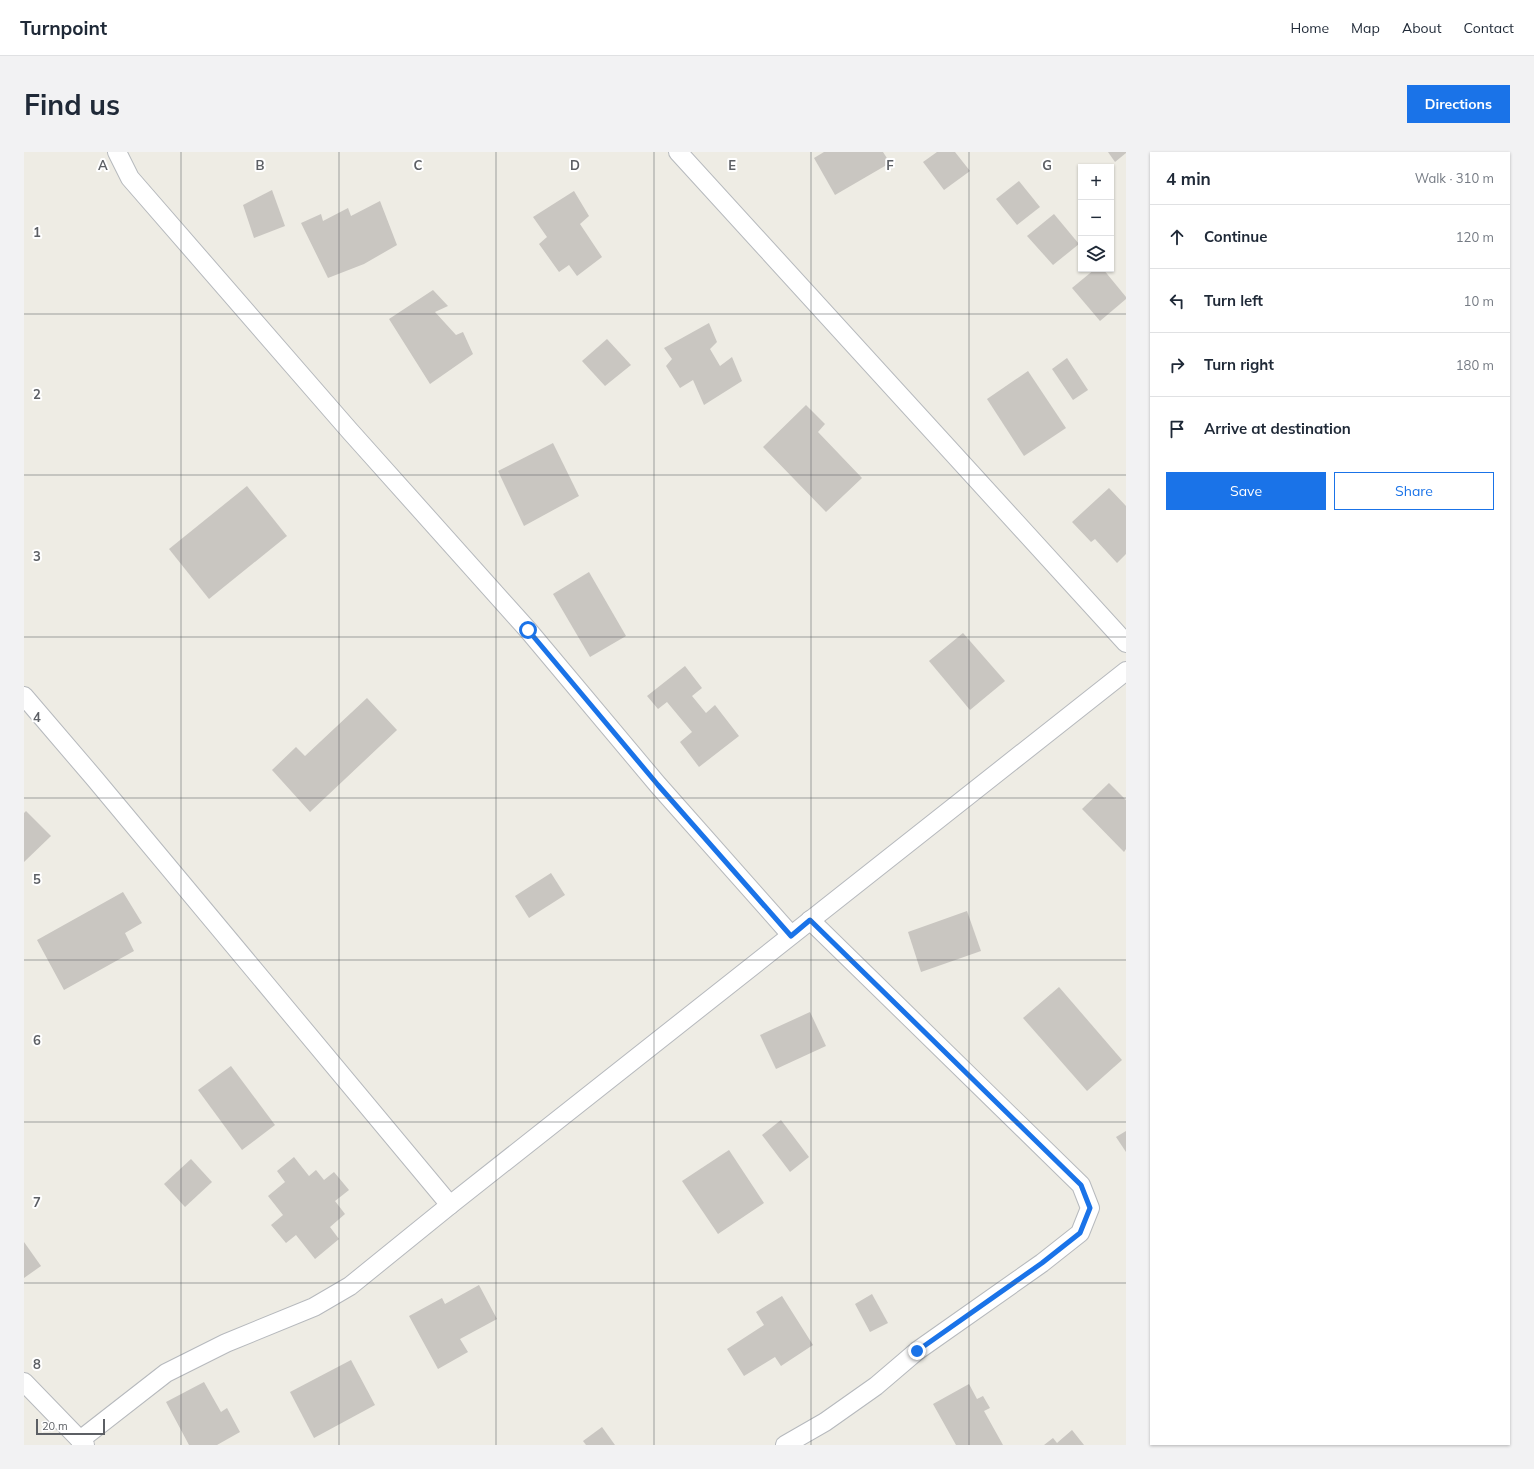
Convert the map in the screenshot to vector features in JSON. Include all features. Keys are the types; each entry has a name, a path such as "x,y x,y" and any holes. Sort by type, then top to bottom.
{"street":[{"path":"117,152 130,178 349,430 528,630 658,785 791,936"},
{"path":"678,152 1126,643"},
{"path":"24,1382 82,1442 166,1373 226,1343 314,1307 350,1286 450,1205 1126,670"},
{"path":"24,696 450,1205"},
{"path":"785,1445 825,1422 876,1386 917,1351 1042,1263 1080,1233 1090,1208 1081,1185 810,920"}],"building":[{"path":"824,152 883,152 890,163 835,195 814,158"},
{"path":"937,152 955,152 970,171 944,190 923,162"},
{"path":"1108,152 1126,152 1126,153 1115,162"},
{"path":"1019,181 1040,207 1017,225 996,199"},
{"path":"272,190 285,226 254,238 243,205"},
{"path":"574,191 589,216 580,224 602,257 577,276 569,265 559,272 539,244 547,237 533,217"},
{"path":"380,201 397,245 364,264 328,278 301,223 321,214 323,221 348,208 351,216"},
{"path":"1054,214 1078,243 1078,245 1053,265 1027,236"},
{"path":"1091,272 1105,272 1126,297 1126,299 1100,321 1072,288"},
{"path":"433,290 448,306 435,312 456,335 463,332 473,354 430,384 389,319"},
{"path":"709,323 717,342 710,349 720,366 732,357 742,381 704,405 693,380 680,388 666,366 672,359 664,348"},
{"path":"607,339 631,365 605,386 582,361"},
{"path":"1067,358 1088,390 1073,400 1052,369"},
{"path":"1028,371 1066,428 1024,456 987,399"},
{"path":"806,405 825,424 818,432 862,478 826,512 763,447"},
{"path":"553,443 579,496 524,526 498,471"},
{"path":"247,486 287,536 209,599 169,549"},
{"path":"1109,488 1126,506 1126,554 1117,563 1095,539 1091,542 1072,522"},
{"path":"589,572 626,636 590,657 553,594"},
{"path":"963,633 1005,681 970,710 929,661"},
{"path":"685,666 702,688 692,696 706,713 715,705 739,736 699,767 680,742 692,732 667,702 658,709 647,696"},
{"path":"367,698 397,730 310,812 272,770 296,747 305,756"},
{"path":"1109,783 1126,800 1126,849 1124,852 1082,809"},
{"path":"26,811 51,836 24,862 24,813"},
{"path":"551,873 565,895 529,918 515,896"},
{"path":"123,892 142,923 125,933 134,951 64,990 37,940"},
{"path":"967,911 981,951 921,972 908,932"},
{"path":"1059,987 1122,1060 1087,1091 1023,1018"},
{"path":"810,1012 826,1046 776,1069 760,1035"},
{"path":"231,1066 275,1125 242,1150 198,1090"},
{"path":"781,1120 809,1157 790,1172 762,1135"},
{"path":"1126,1131 1126,1152 1116,1137"},
{"path":"729,1150 764,1203 718,1234 682,1181"},
{"path":"294,1157 309,1176 316,1170 324,1180 334,1172 349,1190 335,1201 345,1214 330,1227 339,1239 315,1259 296,1235 286,1243 271,1225 283,1215 268,1196 285,1182 277,1171"},
{"path":"191,1159 212,1182 185,1207 164,1184"},
{"path":"24,1242 41,1266 24,1278"},
{"path":"479,1285 497,1319 460,1339 468,1352 438,1369 409,1316 442,1298 445,1304"},
{"path":"872,1294 888,1323 870,1332 855,1304"},
{"path":"782,1296 813,1345 781,1366 775,1357 744,1376 727,1349 764,1325 756,1312"},
{"path":"351,1360 375,1405 314,1438 290,1392"},
{"path":"204,1382 221,1412 227,1408 240,1432 217,1445 189,1445 166,1402"},
{"path":"969,1384 977,1399 983,1396 990,1408 984,1411 1003,1445 956,1445 933,1404"},
{"path":"602,1427 615,1445 586,1445 583,1441"},
{"path":"1072,1430 1084,1445 1044,1445 1053,1438 1057,1443"}],"route":[{"path":"528,630 658,785 791,936 810,920 1081,1185 1090,1208 1080,1233 1042,1263 917,1351"}]}
